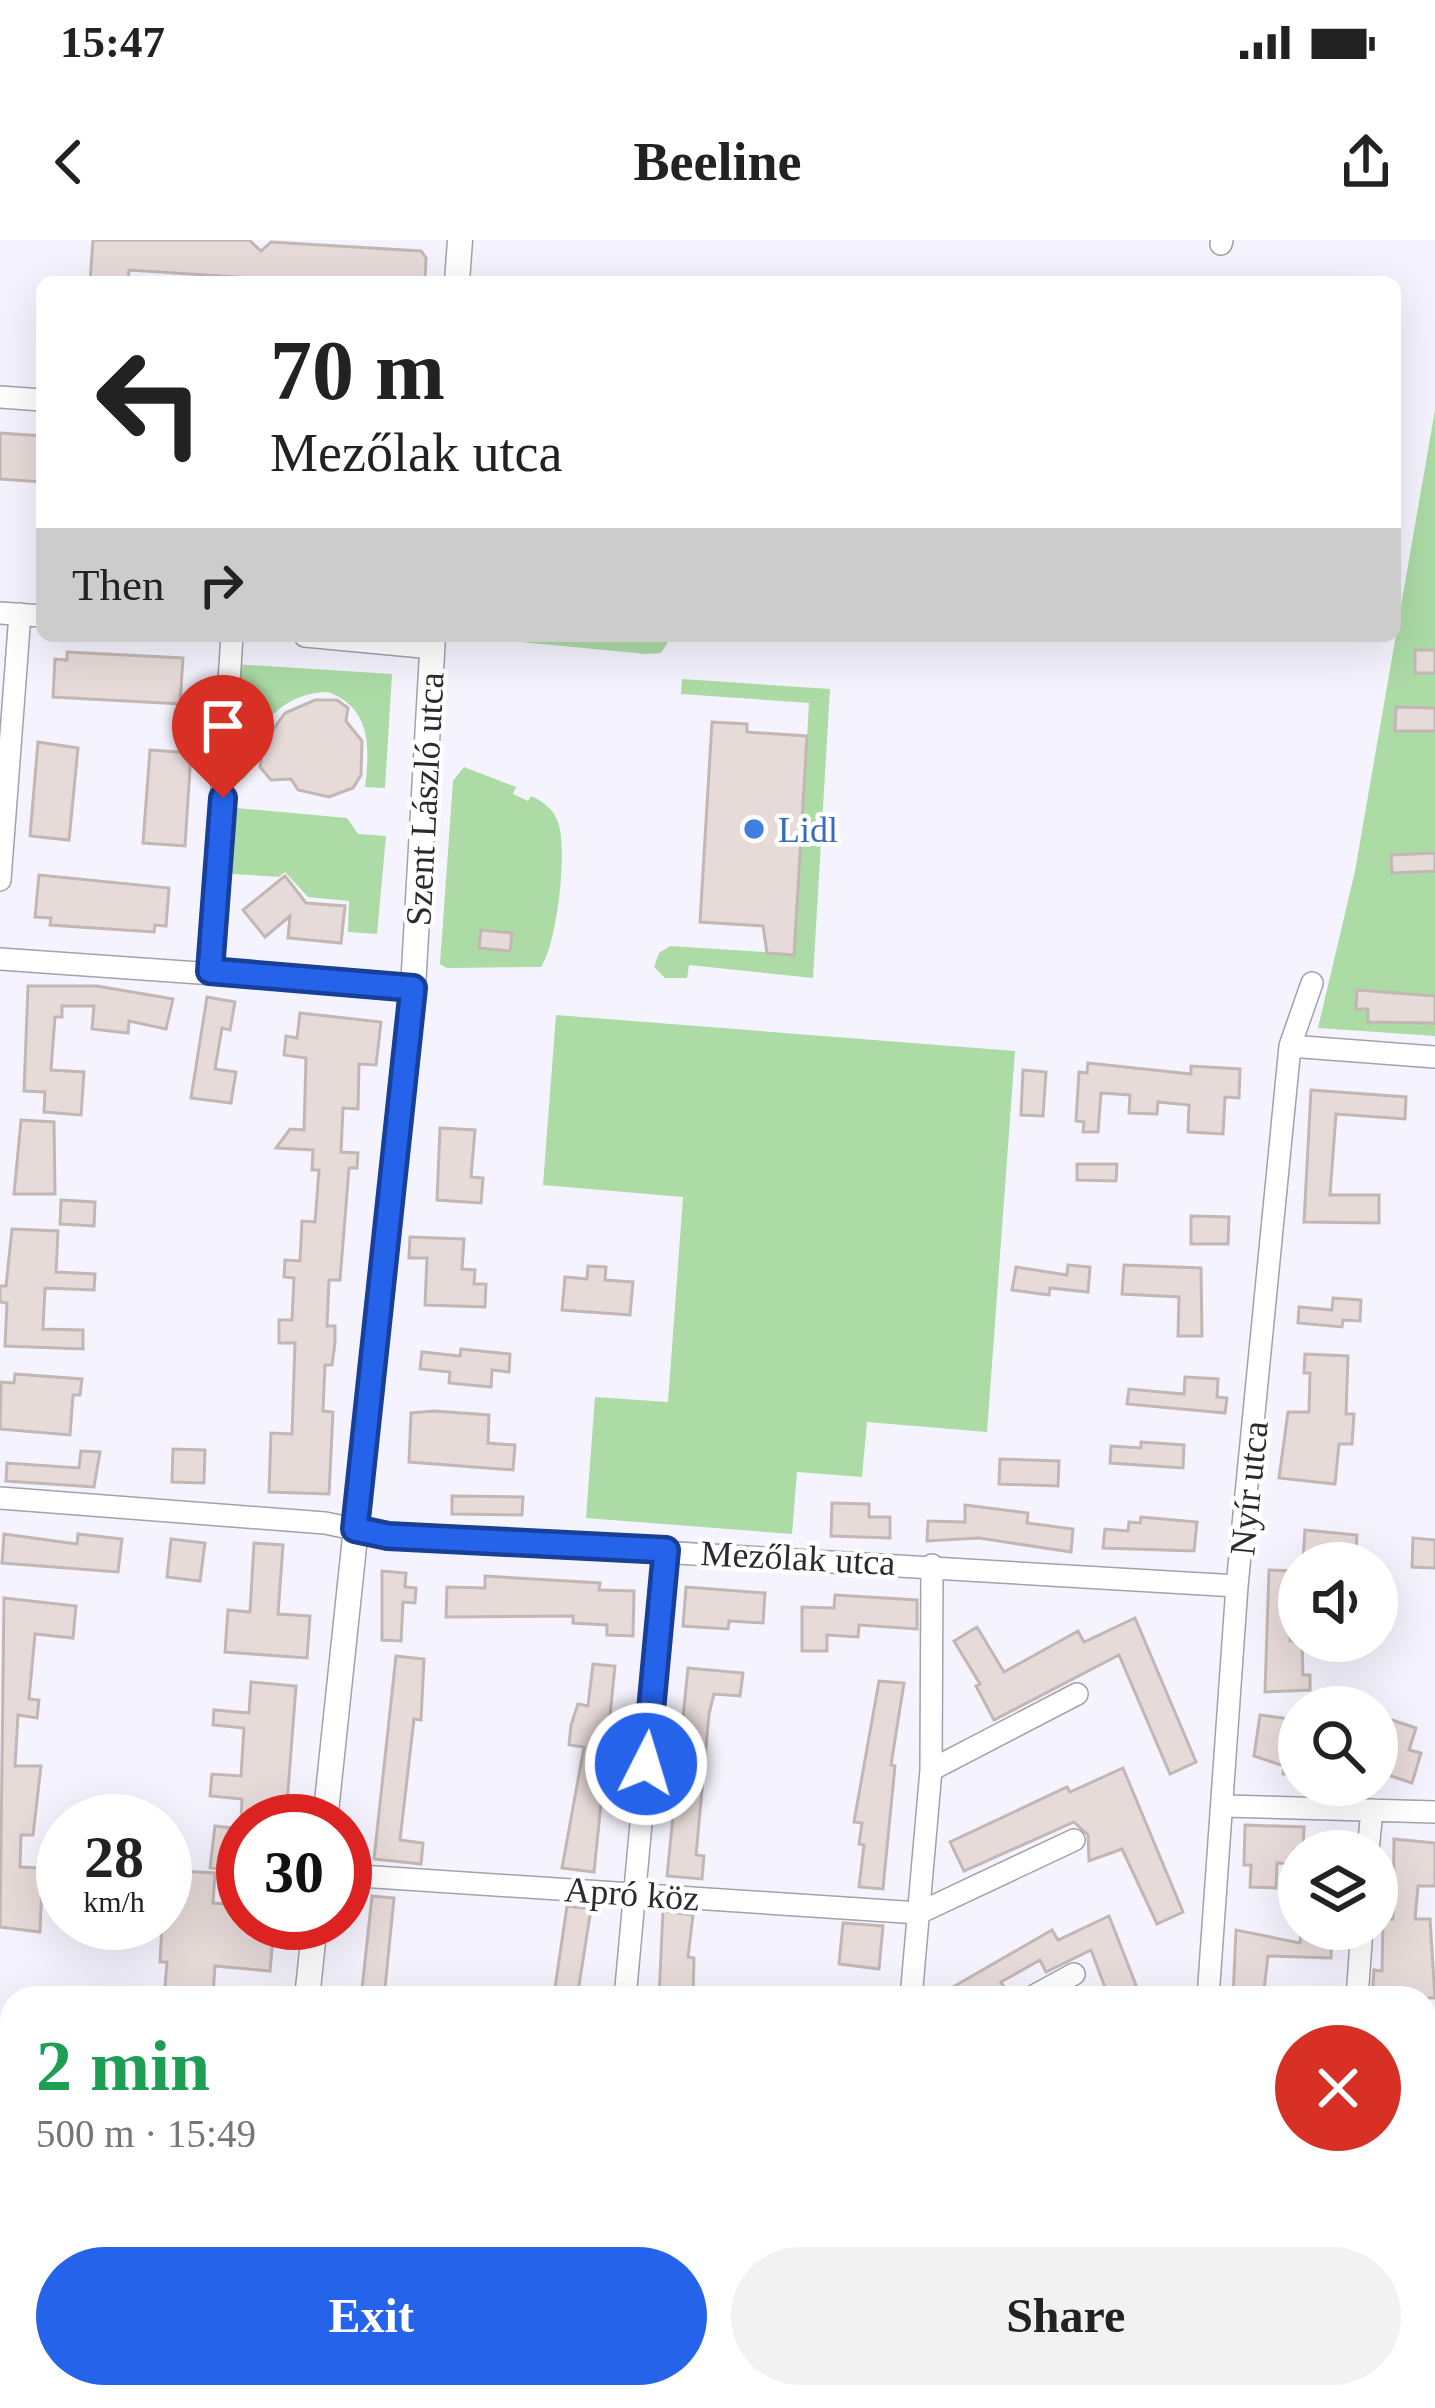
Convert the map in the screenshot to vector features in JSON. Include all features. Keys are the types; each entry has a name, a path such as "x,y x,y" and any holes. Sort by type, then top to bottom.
{"street":[{"path":"457,276 460,240"},
{"path":"0,397 36,400"},
{"path":"0,880 21,614"},
{"path":"210,971 232,642"},
{"name":"Szent László utca","path":"328,1794 413,988 433,642"},
{"path":"0,958 413,988"},
{"name":"Nyír utca","path":"1209,1986 1226,1806 1237,1586 1290,1046 1312,982"},
{"path":"1290,1046 1435,1057"},
{"name":"Mezőlak utca","path":"0,1498 355,1529 388,1536 1237,1586"},
{"path":"626,1986 666,1550"},
{"path":"912,1986 931,1770 932,1565"},
{"path":"931,1770 1077,1694"},
{"path":"1226,1806 1435,1812"},
{"path":"1370,1830 1372,1810"},
{"path":"919,1913 1074,1840"},
{"name":"Apró köz","path":"372,1877 919,1913"},
{"path":"308,1986 312,1950"},
{"path":"1358,1986 1360,1950"},
{"path":"1052,1986 1074,1974"}],"green space":[{"path":"1435,410 1435,1036 1318,1028 1355,871 1395,642 1401,642 1401,606"},
{"path":"521,642 668,642 661,653"},
{"path":"234,664 392,674 385,788 365,787 365,730 353,708 328,692 282,706 259,734 246,776 227,780"},
{"path":"682,679 830,689 813,978 689,965 687,978 665,978 654,967 659,953 670,946 794,954 809,703 681,694"},
{"path":"464,767 516,787 513,794 528,801 531,796 540,800 558,822 559,896 552,939 541,967 447,968 440,964 453,781"},
{"path":"225,807 347,818 358,834 386,836 377,934 348,932 349,901 308,897 285,872 279,877 220,873"},
{"path":"556,1015 1015,1051 987,1432 867,1422 862,1477 797,1472 792,1534 586,1518 595,1397 668,1402 683,1197 543,1185"}],"building":[{"path":"93,240 249,240 261,251 271,242 421,251 426,258 425,276 222,276 129,270 128,276 90,276"},
{"path":"0,433 36,436 36,482 0,479"},
{"path":"1415,650 1435,650 1435,673 1415,673"},
{"path":"67,652 183,658 180,704 53,697 55,659 67,660"},
{"path":"315,700 337,700 348,708 346,721 362,741 361,775 353,788 329,797 298,790 291,779 271,780 260,767 264,742 285,713"},
{"path":"1396,707 1435,708 1435,731 1395,731"},
{"name":"Lidl","path":"712,722 747,724 747,732 807,736 794,955 767,953 763,926 700,922"},
{"path":"38,742 78,748 69,840 30,836"},
{"path":"150,750 191,753 185,846 143,843"},
{"path":"1435,853 1435,871 1392,873 1391,855"},
{"path":"39,875 169,888 166,926 155,925 154,932 50,925 51,918 35,917"},
{"path":"285,876 306,903 345,906 341,943 288,938 290,916 265,937 243,910"},
{"path":"481,930 512,933 510,951 479,948"},
{"path":"28,986 97,986 173,999 166,1029 129,1021 128,1033 92,1029 94,1006 62,1006 62,1017 55,1017 51,1070 84,1072 81,1115 44,1112 45,1092 24,1091"},
{"path":"1357,990 1435,996 1435,1023 1368,1022 1368,1009 1356,1009"},
{"path":"207,997 235,1002 230,1030 222,1028 215,1069 236,1072 231,1103 191,1098"},
{"path":"300,1013 381,1022 376,1065 359,1064 358,1109 343,1108 341,1152 358,1153 357,1168 349,1168 340,1280 329,1280 327,1326 335,1326 335,1343 332,1365 325,1365 323,1411 333,1412 329,1494 269,1492 271,1433 292,1434 295,1343 279,1343 279,1320 292,1320 294,1278 284,1277 285,1260 300,1261 302,1221 315,1222 319,1170 312,1170 313,1150 276,1148 290,1129 304,1130 306,1058 284,1055 286,1036 297,1038"},
{"path":"1088,1063 1191,1074 1191,1066 1240,1069 1239,1098 1225,1097 1223,1134 1188,1132 1189,1105 1158,1102 1157,1114 1129,1113 1130,1095 1101,1093 1098,1132 1083,1132 1084,1122 1076,1121 1079,1072 1087,1073"},
{"path":"1023,1070 1046,1072 1043,1116 1021,1115"},
{"path":"1311,1090 1406,1097 1405,1119 1336,1114 1330,1195 1379,1195 1379,1223 1304,1222"},
{"path":"21,1120 54,1122 55,1194 14,1194"},
{"path":"440,1128 475,1130 471,1177 483,1178 481,1203 437,1200"},
{"path":"1077,1164 1117,1164 1116,1181 1077,1180"},
{"path":"61,1200 95,1202 94,1226 60,1224"},
{"path":"1191,1216 1229,1217 1228,1244 1191,1244"},
{"path":"12,1229 58,1231 56,1272 95,1274 94,1290 45,1288 43,1329 83,1330 83,1349 5,1346 7,1303 0,1302 0,1286 6,1286"},
{"path":"410,1237 464,1239 462,1269 475,1270 474,1284 486,1284 485,1307 425,1305 427,1258 409,1258"},
{"path":"1068,1265 1090,1267 1088,1292 1050,1288 1049,1295 1012,1290 1016,1267 1067,1275"},
{"path":"1124,1265 1201,1268 1202,1336 1178,1336 1179,1297 1122,1294"},
{"path":"588,1266 606,1267 605,1280 633,1282 630,1315 562,1310 565,1277 587,1279"},
{"path":"1333,1298 1361,1300 1360,1321 1343,1320 1342,1327 1298,1323 1299,1307 1332,1310"},
{"path":"461,1349 510,1354 509,1372 492,1370 491,1387 449,1383 450,1372 420,1369 422,1352 460,1356"},
{"path":"1305,1354 1348,1356 1346,1414 1354,1414 1352,1444 1339,1444 1335,1484 1279,1478 1288,1412 1309,1412 1310,1373 1304,1373"},
{"path":"15,1374 82,1379 80,1395 73,1395 70,1435 0,1429 1,1382 14,1383"},
{"path":"1185,1377 1218,1379 1217,1397 1227,1398 1225,1413 1127,1404 1129,1389 1184,1394"},
{"path":"411,1413 489,1415 488,1443 515,1445 513,1470 409,1462"},
{"path":"1141,1442 1184,1445 1183,1468 1110,1463 1111,1446 1141,1448"},
{"path":"173,1449 205,1450 204,1483 172,1482"},
{"path":"81,1451 100,1452 94,1487 6,1481 7,1463 79,1468"},
{"path":"1000,1459 1059,1461 1058,1486 999,1484"},
{"path":"452,1496 523,1497 522,1515 452,1514"},
{"path":"832,1503 869,1504 869,1517 890,1517 890,1538 831,1536"},
{"path":"965,1505 1028,1513 1027,1523 1073,1529 1071,1552 979,1538 927,1541 928,1521 965,1522"},
{"path":"1141,1517 1197,1522 1194,1551 1103,1548 1105,1529 1128,1531 1129,1522 1140,1523"},
{"path":"1305,1530 1357,1535 1356,1542 1304,1542"},
{"path":"4,1534 77,1544 78,1534 122,1539 118,1572 2,1563"},
{"path":"1413,1538 1435,1540 1435,1568 1412,1567"},
{"path":"171,1539 205,1543 200,1581 167,1577"},
{"path":"254,1543 283,1545 278,1614 310,1616 307,1658 225,1652 228,1610 250,1612"},
{"path":"1269,1570 1278,1570 1278,1662 1303,1662 1310,1686 1278,1686 1278,1691 1265,1692"},
{"path":"382,1571 406,1573 405,1587 416,1588 415,1603 403,1602 401,1641 382,1640"},
{"path":"485,1576 600,1583 599,1590 634,1591 633,1636 607,1635 607,1625 573,1623 573,1616 446,1617 447,1587 485,1588"},
{"path":"686,1587 765,1593 763,1623 729,1621 728,1629 683,1626"},
{"path":"835,1595 917,1600 917,1629 859,1625 858,1637 827,1635 827,1651 802,1651 802,1607 834,1608"},
{"path":"4,1598 76,1606 73,1638 35,1634 29,1699 39,1700 37,1718 18,1715 15,1766 41,1766 33,1835 21,1835 20,1867 36,1868 36,1932 0,1927"},
{"path":"1135,1618 1196,1762 1170,1774 1119,1655 994,1720 976,1686 980,1684 954,1641 977,1627 1004,1672 1078,1631 1084,1642"},
{"path":"396,1656 424,1659 421,1720 414,1719 400,1840 423,1843 421,1864 374,1859"},
{"path":"593,1664 615,1666 594,1872 562,1868 584,1747 569,1745 571,1725 578,1704 588,1706"},
{"path":"688,1668 743,1673 740,1696 714,1694 709,1714 696,1855 704,1856 702,1879 667,1876"},
{"path":"879,1681 904,1683 891,1765 895,1766 883,1889 859,1887 864,1845 859,1844 862,1823 854,1822"},
{"path":"251,1682 296,1686 288,1794 210,1796 212,1774 241,1776 244,1728 213,1725 214,1710 249,1713"},
{"path":"1260,1715 1278,1717 1278,1764 1254,1756"},
{"path":"1398,1722 1416,1728 1409,1750 1421,1753 1412,1783 1398,1778"},
{"path":"1123,1768 1183,1912 1157,1924 1122,1849 1089,1861 1088,1835 1074,1822 964,1871 950,1842 1067,1787 1070,1792"},
{"path":"1245,1825 1304,1827 1278,1830 1276,1888 1250,1887 1251,1865 1244,1865"},
{"path":"215,1826 216,1826 216,1869 210,1868"},
{"path":"1398,1839 1435,1843 1435,1886 1418,1886 1415,1919 1430,1919 1434,1986 1373,1986 1374,1970 1382,1971 1382,1950 1398,1950"},
{"path":"192,1872 215,1873 216,1950 272,1950 270,1971 215,1966 214,1986 165,1986 167,1962 160,1962 161,1950 192,1950"},
{"path":"372,1896 394,1898 385,1986 362,1986 366,1950 372,1950"},
{"path":"567,1906 591,1909 579,1986 555,1986"},
{"path":"663,1911 693,1915 688,1957 694,1958 693,1986 660,1986"},
{"path":"1109,1916 1136,1986 1104,1986 1091,1950 1046,1972 1040,1960 1001,1982 1003,1986 955,1986 1052,1930 1058,1940"},
{"path":"843,1923 883,1926 879,1969 839,1964"},
{"path":"1236,1930 1278,1939 1278,1950 1331,1950 1331,1958 1268,1956 1264,1986 1234,1986"}],"place":[{"name":"Lidl","path":"754,829"}],"route":[{"path":"223,798 210,971 413,988 355,1529 388,1536 666,1550 646,1764"}]}
